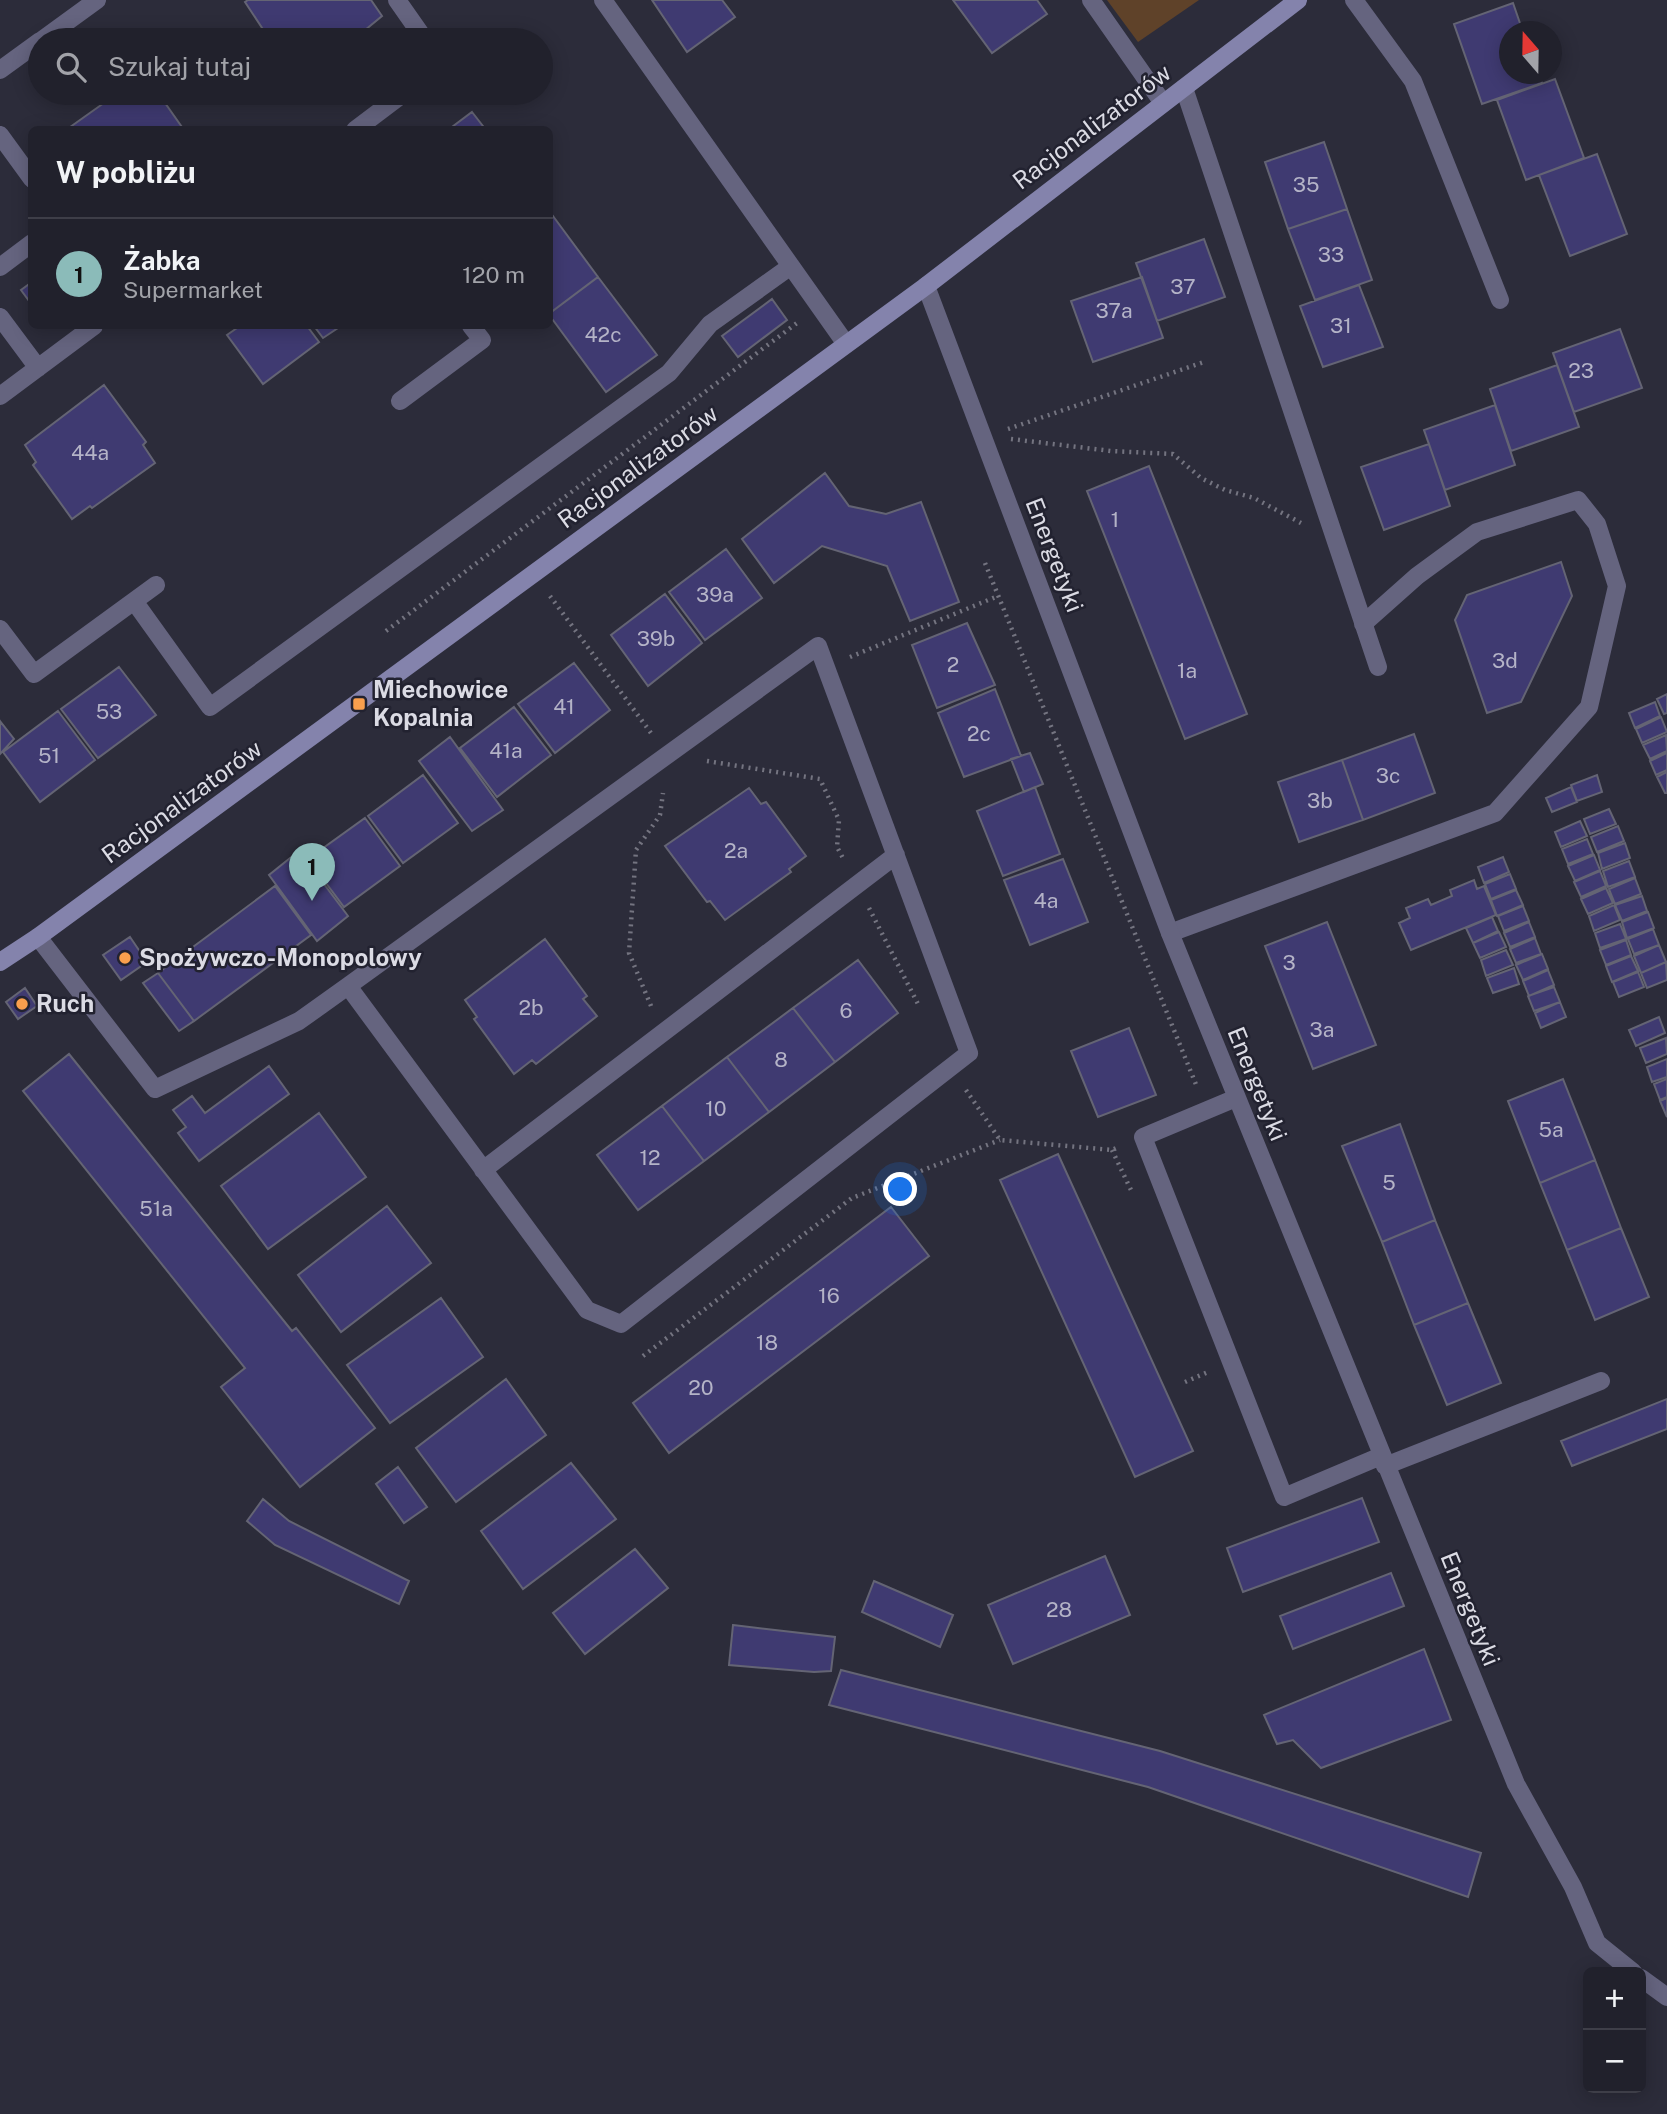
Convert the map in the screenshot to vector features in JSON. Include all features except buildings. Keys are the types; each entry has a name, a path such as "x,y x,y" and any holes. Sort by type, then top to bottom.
{"street":[{"path":"59,28 97,0"},
{"path":"397,0 417,28"},
{"path":"603,0 846,344"},
{"path":"1091,0 1163,103"},
{"name":"Racjonalizatorów","path":"0,962 38,937 926,286 1298,0"},
{"path":"1353,0 1413,81 1500,300"},
{"path":"0,70 28,50"},
{"path":"1184,88 1378,667"},
{"path":"360,126 388,105"},
{"path":"0,135 28,174"},
{"path":"0,267 28,246"},
{"path":"134,601 210,707 669,373 710,324 792,266"},
{"name":"Energetyki","path":"926,286 1170,933 1516,1784 1573,1887 1597,1943 1627,1967"},
{"path":"0,317 38,368"},
{"path":"0,396 90,329"},
{"path":"400,401 482,340 473,329"},
{"path":"1170,933 1495,813 1589,707 1617,586 1597,524 1578,500 1477,532 1417,576 1363,624"},
{"path":"0,629 34,674 156,585"},
{"path":"38,937 155,1089 299,1021 818,646 969,1053 621,1324 587,1310 348,986"},
{"path":"483,1170 896,855"},
{"path":"1236,1098 1143,1137 1284,1497 1601,1381"},
{"path":"1646,1982 1667,1997"}],"path":[{"path":"386,631 820,306"},
{"path":"1004,431 1204,362"},
{"path":"1007,439 1111,451 1173,454 1201,478 1225,490 1254,498 1307,526"},
{"path":"985,563 1207,1111"},
{"path":"826,666 998,596"},
{"path":"663,1033 629,953 636,850 660,815 667,755"},
{"path":"643,1356 852,1198 1000,1140"}],"shaded area":[{"path":"1107,0 1199,0 1138,42"}],"place":[{"name":"Miechowice Kopalnia","path":"359,704"},
{"name":"Żabka","path":"312,901"},
{"name":"Spożywczo-Monopolowy","path":"125,958"},
{"name":"Ruch","path":"22,1004"}]}
